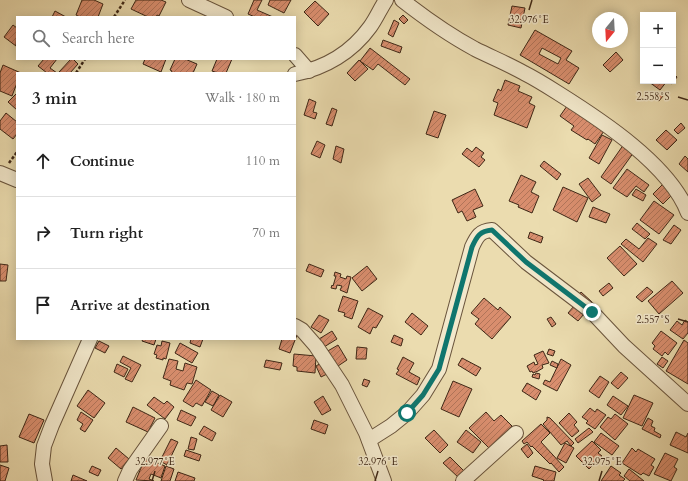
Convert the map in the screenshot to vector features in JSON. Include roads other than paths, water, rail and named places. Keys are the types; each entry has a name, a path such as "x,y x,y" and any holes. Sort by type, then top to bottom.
{"street":[{"path":"189,0 224,16"},
{"path":"296,74 323,66 352,47 371,26 386,0"},
{"path":"402,0 429,20 474,48 525,73 595,116 650,161 684,201 688,213"},
{"path":"296,56 309,71"},
{"path":"0,173 16,180"},
{"path":"369,440 391,426 407,413 423,395 439,369 472,247 477,237 484,230 492,230 526,262 592,312 624,346 688,404"},
{"path":"296,327 302,330 316,346 342,385 369,440 384,481"},
{"path":"45,481 42,464 44,446 90,340"},
{"path":"125,481 130,470 161,426"},
{"path":"463,481 516,434"}]}
